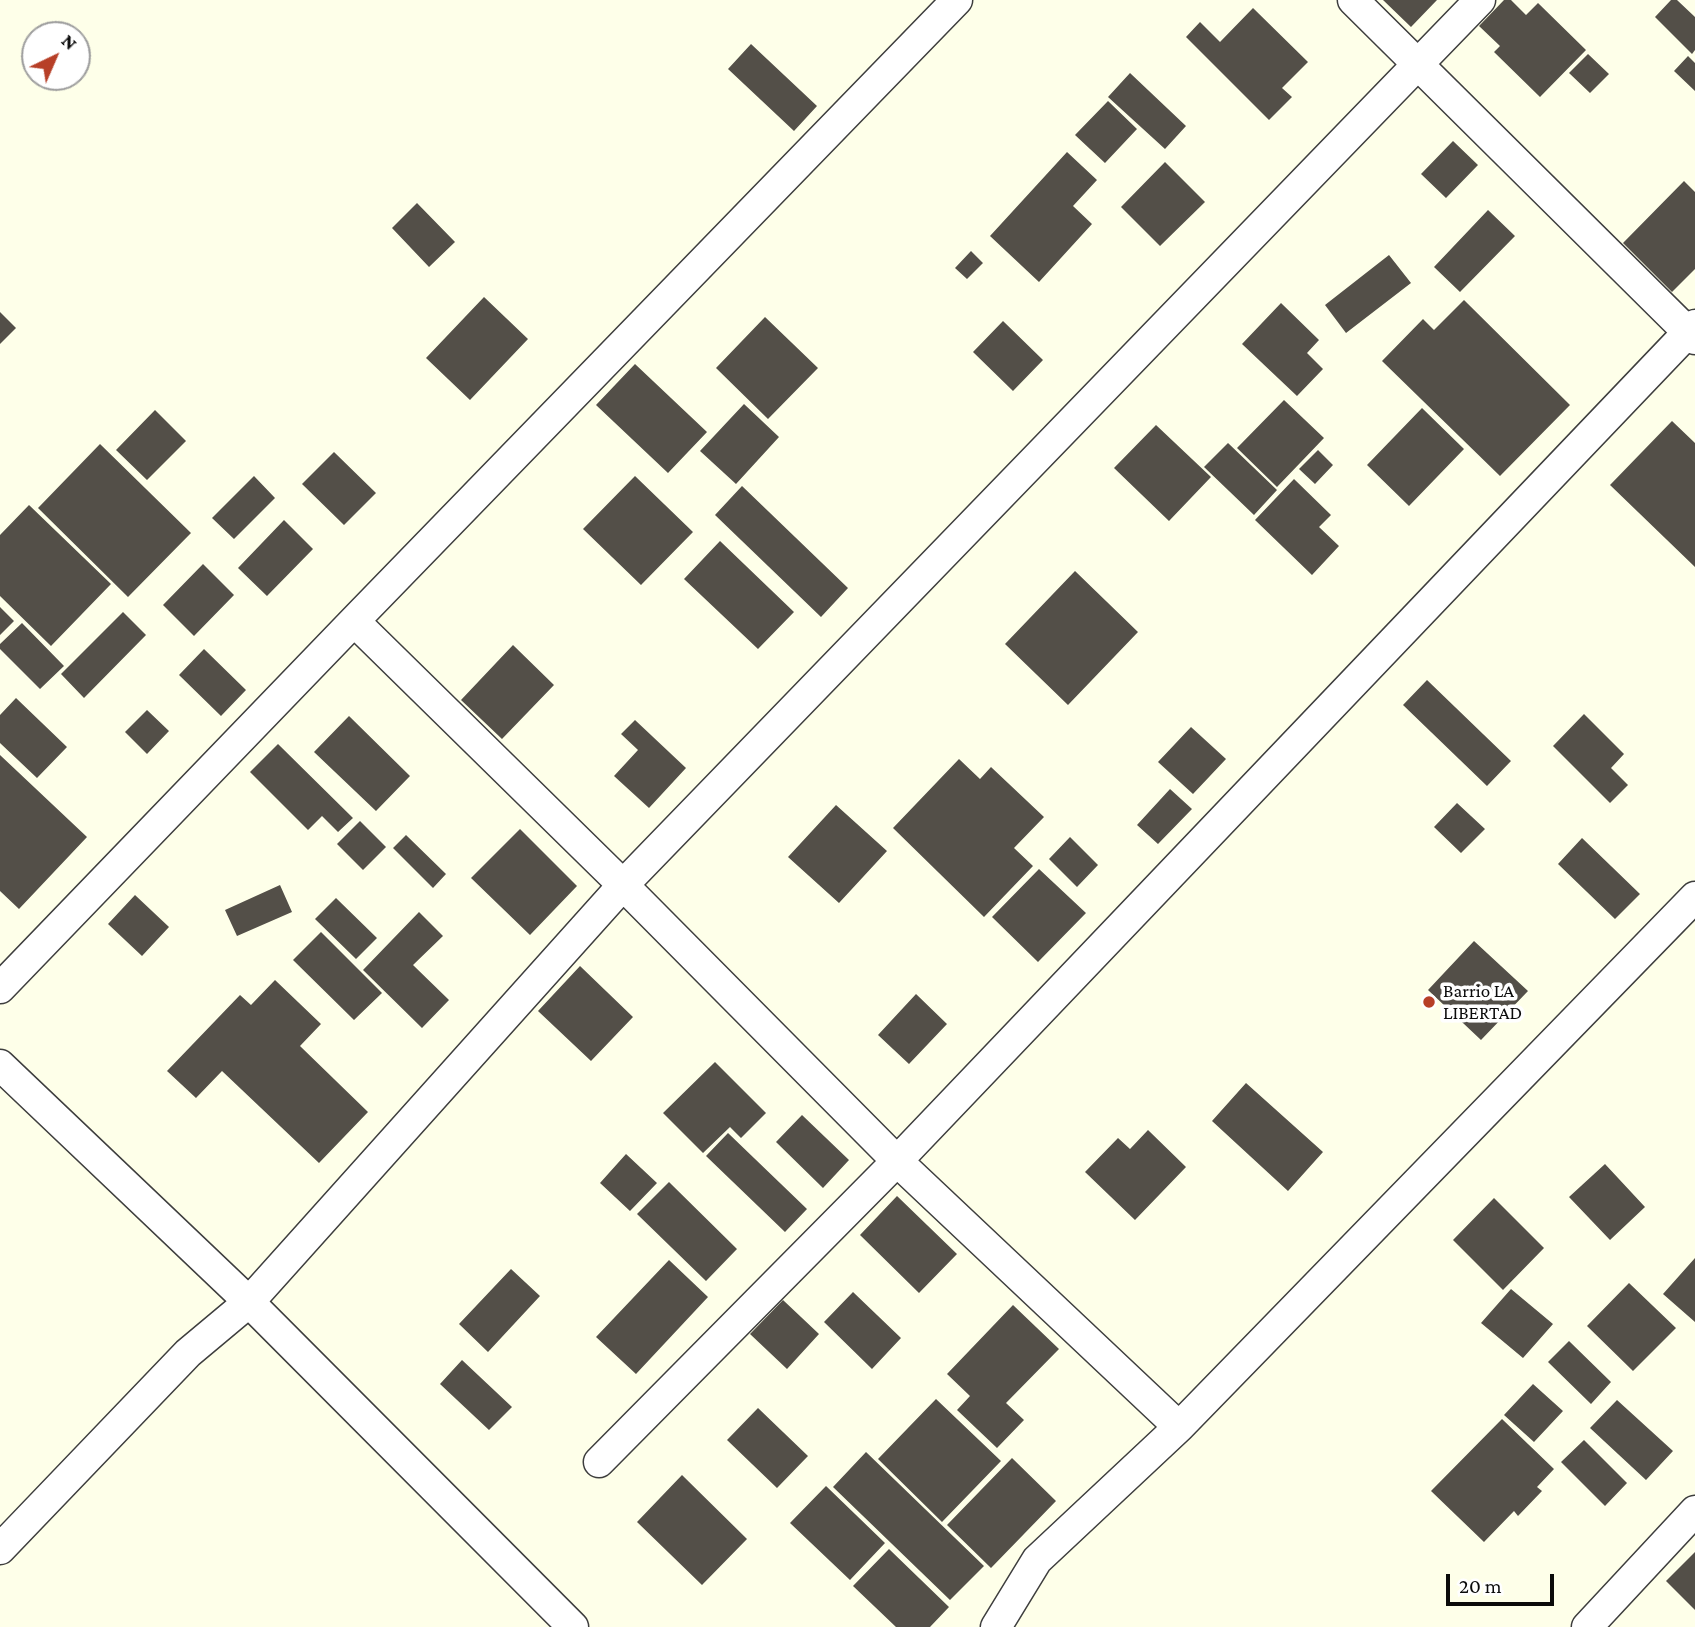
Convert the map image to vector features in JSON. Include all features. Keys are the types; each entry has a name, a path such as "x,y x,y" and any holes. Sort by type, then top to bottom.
{"street":[{"path":"0,988 957,0"},
{"path":"599,1462 897,1161 1693,332 1353,0"},
{"path":"0,1549 188,1353 249,1302 623,885 1480,0"},
{"path":"354,621 623,885 897,1161 1179,1427"},
{"path":"996,1627 1037,1560 1179,1427 1695,897"},
{"path":"0,1065 249,1302 573,1627"},
{"path":"1587,1627 1695,1511"}],"building":[{"path":"1383,0 1437,0 1411,27"},
{"path":"1504,0 1511,0 1526,15 1538,3 1586,50 1540,97 1494,52 1500,46 1479,26"},
{"path":"1671,0 1677,0 1695,17 1695,50 1692,54 1655,17"},
{"path":"1253,8 1308,62 1282,88 1292,97 1269,120 1186,37 1200,22 1220,42"},
{"path":"751,44 817,106 794,131 728,69"},
{"path":"1588,54 1609,74 1590,93 1569,73"},
{"path":"1688,56 1695,63 1695,91 1674,71"},
{"path":"1130,73 1186,126 1165,149 1108,97"},
{"path":"1108,101 1137,129 1105,163 1075,135"},
{"path":"1453,141 1478,165 1446,198 1421,174"},
{"path":"1067,152 1097,180 1073,206 1092,224 1039,282 990,236"},
{"path":"1165,162 1205,202 1160,246 1121,207"},
{"path":"1684,181 1695,192 1695,269 1672,292 1623,243"},
{"path":"417,203 455,242 429,267 392,228"},
{"path":"1488,210 1515,236 1460,292 1434,267"},
{"path":"971,251 983,263 967,279 955,268"},
{"path":"1389,255 1411,283 1346,333 1325,305"},
{"path":"484,297 528,339 470,400 426,358"},
{"path":"1464,300 1570,405 1500,476 1382,361 1423,319 1434,330"},
{"path":"1281,303 1319,340 1307,353 1323,369 1297,396 1242,344"},
{"path":"0,312 16,328 0,344"},
{"path":"765,317 818,368 768,419 716,368"},
{"path":"1003,321 1043,360 1013,391 973,352"},
{"path":"635,364 707,432 668,473 596,405"},
{"path":"1284,400 1324,438 1277,487 1237,448"},
{"path":"744,404 779,437 736,484 700,451"},
{"path":"1422,408 1464,449 1409,506 1367,465"},
{"path":"155,410 186,441 147,480 116,450"},
{"path":"1672,421 1695,443 1695,567 1610,485"},
{"path":"1156,425 1211,477 1169,521 1114,468"},
{"path":"1228,443 1277,490 1254,515 1204,467"},
{"path":"100,444 191,533 128,597 38,508"},
{"path":"1318,450 1333,465 1315,484 1299,469"},
{"path":"334,452 376,493 344,525 302,484"},
{"path":"254,476 275,498 234,539 212,518"},
{"path":"635,476 693,532 641,585 583,529"},
{"path":"1294,479 1331,515 1319,527 1339,546 1312,575 1255,520"},
{"path":"742,486 848,588 821,617 715,515"},
{"path":"29,505 111,584 51,646 0,596 0,535"},
{"path":"284,520 313,549 267,596 238,568"},
{"path":"720,541 794,612 758,649 684,579"},
{"path":"203,564 234,595 194,636 163,605"},
{"path":"1075,571 1138,632 1068,705 1005,644"},
{"path":"0,607 14,621 0,635"},
{"path":"123,612 146,635 84,698 61,674"},
{"path":"22,623 64,666 40,689 0,649 0,644"},
{"path":"513,645 554,685 502,739 461,700"},
{"path":"204,649 246,690 221,716 179,675"},
{"path":"1427,680 1511,761 1487,786 1403,705"},
{"path":"16,698 67,747 37,778 0,743 0,715"},
{"path":"147,710 169,731 147,754 125,732"},
{"path":"1584,714 1624,754 1611,768 1628,785 1610,803 1553,746"},
{"path":"349,716 410,776 376,811 314,752"},
{"path":"635,720 686,768 649,808 614,776 638,750 621,734"},
{"path":"1191,727 1226,759 1193,794 1158,762"},
{"path":"278,744 353,818 338,832 322,816 308,830 250,772"},
{"path":"0,755 87,837 19,909 0,891"},
{"path":"959,759 980,779 991,767 1044,817 1014,848 1033,866 984,917 893,828"},
{"path":"1170,789 1192,809 1158,844 1137,825"},
{"path":"1457,803 1485,829 1461,853 1434,827"},
{"path":"836,805 887,851 839,903 788,857"},
{"path":"360,821 386,847 363,870 337,844"},
{"path":"520,829 577,886 530,935 471,878"},
{"path":"406,835 446,874 433,888 393,848"},
{"path":"1070,837 1098,865 1077,887 1049,859"},
{"path":"1582,838 1640,894 1615,919 1558,864"},
{"path":"1039,869 1086,913 1038,962 992,917"},
{"path":"280,885 292,912 237,936 225,910"},
{"path":"135,895 169,927 142,956 108,924"},
{"path":"336,898 377,938 356,959 315,919"},
{"path":"419,912 443,936 413,965 449,1000 422,1028 363,970"},
{"path":"321,932 382,993 354,1020 293,960"},
{"path":"1474,941 1528,991 1481,1040 1428,990"},
{"path":"580,966 633,1017 591,1061 538,1011"},
{"path":"275,980 321,1024 300,1046 368,1112 319,1163 222,1071 196,1098 167,1071 240,995 251,1005"},
{"path":"916,994 947,1024 909,1064 878,1035"},
{"path":"715,1062 766,1113 741,1138 730,1127 703,1153 663,1113"},
{"path":"1246,1083 1323,1152 1288,1191 1212,1121"},
{"path":"802,1115 849,1160 823,1188 776,1142"},
{"path":"1148,1130 1186,1167 1135,1220 1085,1172 1118,1138 1130,1149"},
{"path":"728,1133 807,1209 785,1232 706,1156"},
{"path":"626,1154 657,1183 630,1211 600,1183"},
{"path":"1605,1164 1645,1207 1610,1240 1569,1197"},
{"path":"669,1182 737,1249 706,1281 637,1214"},
{"path":"897,1196 957,1254 919,1293 860,1235"},
{"path":"1494,1198 1544,1248 1503,1290 1453,1240"},
{"path":"1695,1258 1695,1322 1663,1294"},
{"path":"669,1260 708,1297 636,1374 596,1337"},
{"path":"511,1269 540,1296 488,1352 459,1324"},
{"path":"1629,1283 1676,1328 1633,1371 1587,1326"},
{"path":"1511,1289 1553,1324 1523,1358 1481,1323"},
{"path":"853,1292 901,1338 872,1369 824,1322"},
{"path":"783,1300 819,1334 787,1369 750,1334"},
{"path":"1013,1305 1059,1349 1006,1403 1024,1420 997,1448 957,1410 970,1396 947,1374"},
{"path":"1569,1341 1611,1382 1591,1404 1548,1362"},
{"path":"462,1360 512,1407 489,1430 440,1384"},
{"path":"1533,1384 1563,1411 1534,1442 1504,1415"},
{"path":"936,1399 1001,1461 942,1522 878,1459"},
{"path":"1617,1400 1673,1451 1646,1480 1590,1428"},
{"path":"758,1408 808,1456 777,1488 727,1440"},
{"path":"1502,1419 1554,1469 1537,1487 1542,1491 1518,1516 1514,1511 1484,1542 1431,1491"},
{"path":"1584,1440 1627,1483 1605,1506 1561,1462"},
{"path":"866,1452 984,1566 950,1600 833,1487"},
{"path":"1012,1458 1056,1501 991,1568 947,1525"},
{"path":"682,1475 747,1539 702,1585 637,1522"},
{"path":"826,1486 885,1543 850,1580 790,1523"},
{"path":"889,1549 949,1607 930,1627 896,1627 853,1586"},
{"path":"1695,1552 1695,1610 1666,1581"}],"place":[{"name":"Barrio LA LIBERTAD","path":"1429,1002"}]}
